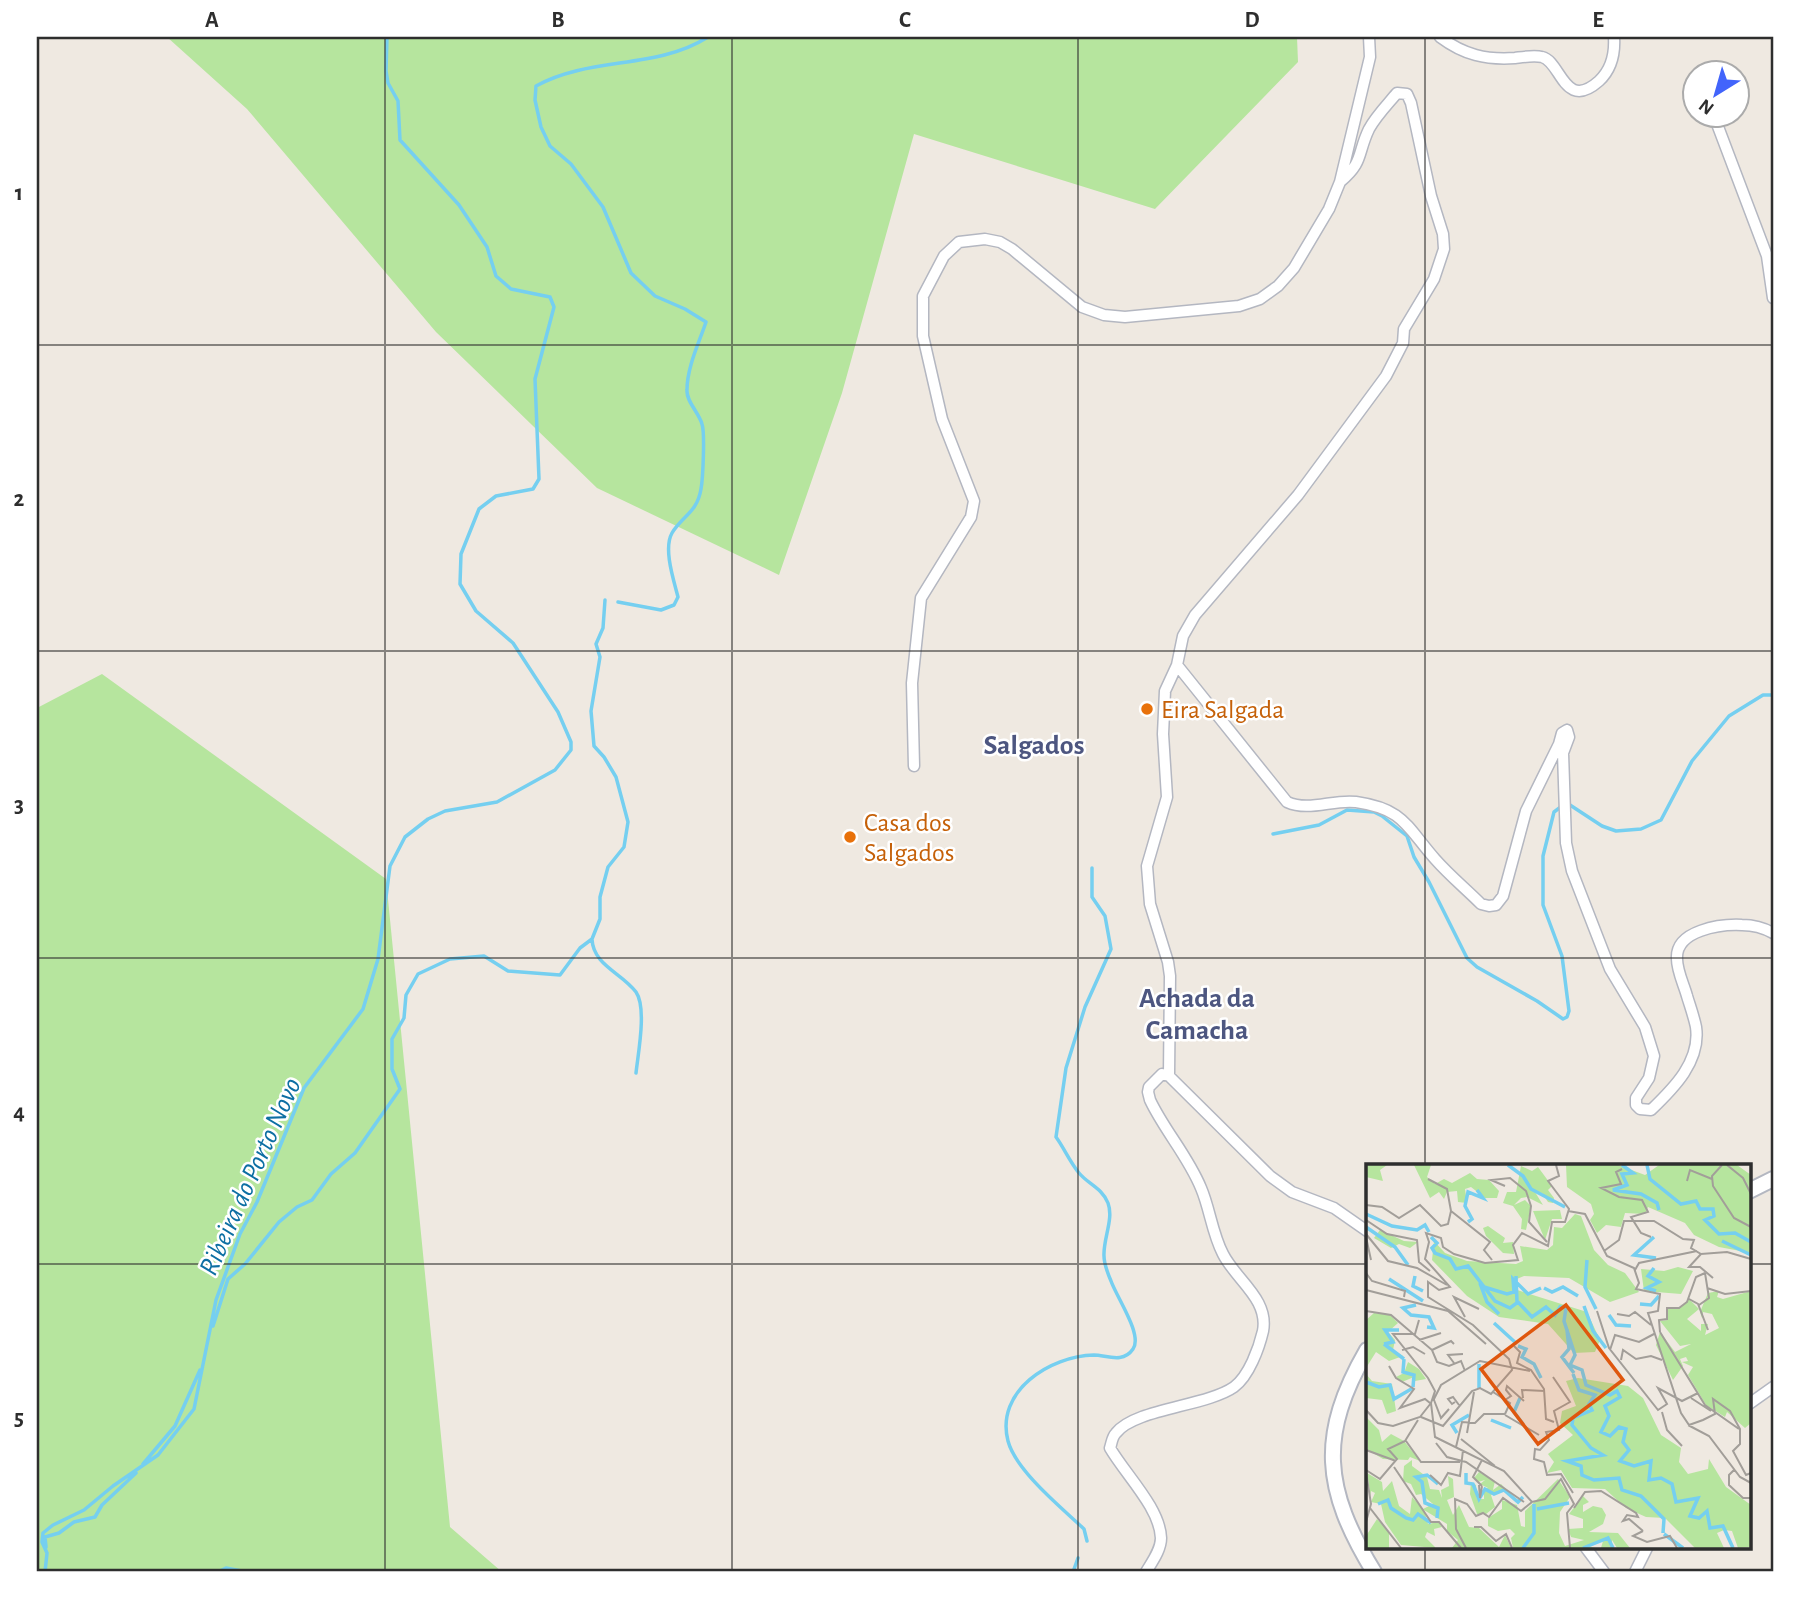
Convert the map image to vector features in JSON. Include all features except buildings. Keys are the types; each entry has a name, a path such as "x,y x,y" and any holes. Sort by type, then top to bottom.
{"main road":[{"path":"1750,1190 1773,1179"},
{"path":"1366,1352 1350,1381 1336,1417 1332,1460 1342,1514 1370,1570"}],"street":[{"path":"914,766 912,683 921,598 971,517 974,501 942,419 923,336 923,296 944,256 959,242 985,239 1000,242 1082,307 1104,315 1125,317 1240,306 1260,299 1278,286 1294,268 1329,209 1340,183 1370,57 1369,37"},
{"path":"1440,37 1473,56 1493,59 1541,56 1552,64 1566,85 1576,90 1591,87 1609,69 1615,51 1614,37"},
{"path":"1169,1076 1170,976 1150,904 1147,866 1167,797 1163,734 1165,691 1177,665 1183,636 1195,615 1298,495 1386,376 1403,343 1404,329 1434,279 1444,249 1443,234 1431,196 1411,103 1406,94 1397,93 1375,119 1357,165 1340,183"},
{"path":"1719,130 1766,256 1773,298"},
{"path":"1177,665 1287,802 1305,807 1352,802 1382,807 1405,820 1436,860 1481,904 1489,906 1500,902 1503,896 1525,811 1562,733 1567,730 1569,737 1563,754 1566,843 1572,871 1610,969 1646,1027 1654,1056 1649,1078 1636,1098 1636,1105 1640,1109 1651,1110 1684,1075 1693,1058 1696,1029 1676,958 1681,945 1692,934 1716,927 1743,925 1763,928 1773,933"},
{"path":"1146,1572 1161,1539 1158,1519 1110,1448 1113,1435 1121,1428 1150,1414 1203,1400 1234,1387 1247,1371 1262,1336 1265,1320 1262,1306 1233,1271 1221,1251 1201,1188 1181,1149 1150,1100 1148,1092 1153,1082 1162,1074 1169,1076 1270,1176 1292,1192 1334,1208 1366,1230"},
{"path":"1750,1403 1773,1387"},
{"path":"1588,1550 1604,1572"},
{"path":"1635,1572 1646,1550"}],"green space":[{"path":"167,37 1297,37 1298,62 1155,209 914,134 842,393 779,575 597,488 436,332 247,109"},
{"path":"102,674 386,879 450,1527 502,1572 37,1572 37,708"}],"waterway":[{"name":"Ribeira do Porto Novo","path":"45,1572 47,1553 42,1542 43,1533 84,1510 158,1455 194,1409 216,1300 240,1234 257,1202 304,1088 363,1009 378,959 390,866 405,837 428,819 445,811 497,802 555,770 571,750 571,742 558,712 513,643 476,611 460,584 461,554 479,509 496,496 533,489 539,479 535,379 554,307 550,297 511,289 496,276 487,247 459,205 400,140 398,101 388,83 386,71 387,37"},
{"path":"618,602 661,610 674,605 678,597 669,548 672,533 693,509 701,489 703,429 688,398 687,390 691,364 706,322 655,296 631,273 603,207 571,164 550,146 541,127 535,100 536,86 578,70 667,54 708,37"},
{"path":"213,1326 228,1279 245,1264 279,1222 297,1207 312,1200 331,1174 355,1153 400,1089 392,1069 392,1039 404,1018 406,995 418,974 450,959 484,956 508,971 560,975 580,948 592,939 600,919 600,897 608,867 624,847 628,822 616,777 594,746 591,711 600,657 596,644 603,628 605,600"},
{"path":"1570,805 1602,826 1616,831 1641,829 1661,820 1692,761 1729,716 1763,695 1773,695"},
{"path":"1273,834 1319,825 1347,810 1374,812 1382,816 1407,836 1414,857 1467,958 1477,967 1563,1019 1569,1011 1562,956 1543,905 1543,856 1554,812 1562,806"},
{"path":"1087,1541 1084,1529 1020,1464 1008,1441 1006,1423 1018,1392 1044,1369 1077,1357 1124,1356 1129,1354 1135,1343 1132,1326 1105,1262 1104,1249 1110,1216 1108,1203 1079,1173 1056,1137 1066,1068 1085,1007 1111,949 1105,916 1092,897 1092,868"},
{"path":"592,939 597,956 630,985 639,999 641,1031 636,1073"},
{"path":"143,1464 175,1426 200,1370"},
{"path":"46,1547 45,1537 59,1533 74,1522 95,1517 102,1505 136,1473"},
{"path":"1073,1572 1078,1558"},
{"name":"Ribeira do Porto Novo","path":"218,1572 226,1568 247,1572"}],"place":[{"name":"Eira Salgada","path":"1147,709"},
{"name":"Casa dos Salgados","path":"850,837"}],"district":[{"name":"Salgados","path":"1034,744"},
{"name":"Achada da Camacha","path":"1197,1013"}]}
